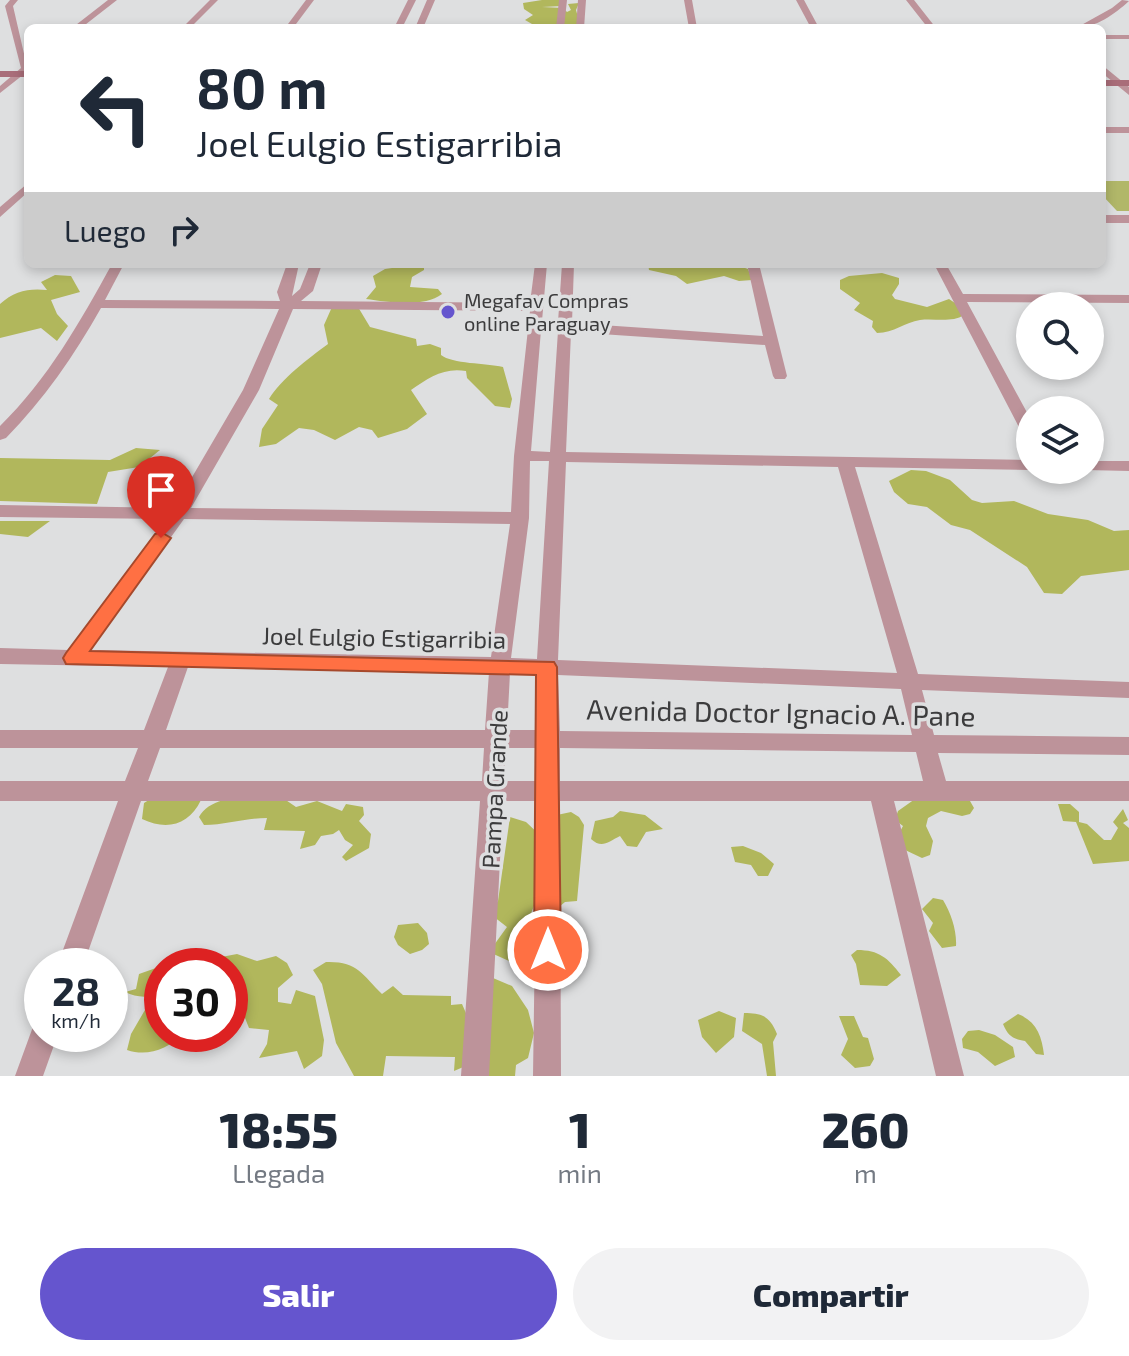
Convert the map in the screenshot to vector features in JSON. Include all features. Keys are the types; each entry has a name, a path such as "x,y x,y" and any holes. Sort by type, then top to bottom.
{"street":[{"path":"14,0 9,6 24,57"},
{"path":"81,24 113,0"},
{"path":"190,24 214,0"},
{"path":"292,24 310,0"},
{"path":"400,24 412,0"},
{"path":"421,24 431,0"},
{"path":"560,24 563,0"},
{"path":"580,24 582,0"},
{"path":"688,0 692,24"},
{"path":"800,0 813,24"},
{"path":"910,0 929,24"},
{"path":"1088,24 1115,10 1126,0"},
{"path":"0,37 24,37"},
{"path":"1106,37 1129,37"},
{"path":"1106,71 1124,83 1129,92"},
{"path":"0,74 24,74"},
{"path":"0,90 24,75"},
{"path":"1106,130 1129,130"},
{"path":"3,209 24,190"},
{"path":"3,209 24,207"},
{"path":"1106,219 1129,219"},
{"path":"0,435 41,392 97,304 116,268"},
{"path":"288,305 284,292 292,268"},
{"path":"73,658 179,514 251,390 288,305 306,291 315,268"},
{"name":"Pampa Grande","path":"475,1076 495,792 500,665 520,518 522,456 541,268"},
{"name":"Pampa Grande","path":"547,1076 547,667 568,268"},
{"path":"754,268 780,376"},
{"path":"942,268 1016,407"},
{"path":"958,298 1129,299"},
{"path":"97,304 538,307"},
{"path":"536,325 771,341"},
{"path":"522,456 1016,465"},
{"path":"845,462 910,682 937,792"},
{"path":"1104,466 1129,466"},
{"path":"0,511 520,518"},
{"name":"Joel Eulgio Estigarribia","path":"0,656 500,665 1129,690"},
{"path":"77,948 181,659"},
{"name":"Avenida Doctor Ignacio A. Pane","path":"0,739 549,739 1129,746"},
{"path":"0,791 1129,791"},
{"path":"880,792 950,1076"},
{"path":"29,1076 38,1052"}],"green space":[{"path":"563,0 562,6 542,7 563,8 567,12 571,10 568,4 579,3 576,10 580,24 532,24 525,20 533,15 524,9 523,3"},
{"path":"1106,181 1129,181 1129,211 1117,211 1106,199"},
{"path":"424,268 412,277 410,287 438,289 442,294 416,303 366,299 376,287 373,276 385,269"},
{"path":"746,268 752,280 739,281 724,276 687,284 676,276 649,270"},
{"path":"882,273 899,278 892,295 895,299 927,307 949,299 958,305 964,315 948,320 920,320 877,333 872,327 873,321 854,310 860,303 840,289 840,280 849,276"},
{"path":"55,275 71,276 80,292 51,300 57,314 68,326 57,341 41,328 0,338 0,304 22,291 47,290 41,282"},
{"path":"332,307 358,307 370,327 416,339 417,346 430,344 441,348 441,355 446,358 503,367 512,399 510,408 495,406 467,378 466,371 443,372 411,390 427,414 407,429 378,438 372,430 359,427 335,440 314,430 299,428 276,444 259,447 262,429 278,405 269,399 274,391 328,344 324,325"},
{"path":"136,448 160,450 139,467 108,472 97,504 0,501 0,458 110,460"},
{"path":"911,470 926,471 950,480 972,500 982,503 1014,501 1048,514 1088,520 1114,531 1129,530 1129,570 1081,576 1062,594 1044,593 1027,567 970,530 951,525 927,507 908,504 894,492 889,481"},
{"path":"0,521 50,521 28,537 0,534"},
{"path":"163,791 201,800 190,815 176,823 160,825 142,819 144,803"},
{"path":"274,792 296,807 317,801 342,811 346,804 363,807 364,815 359,821 371,834 369,848 346,861 342,857 353,845 345,840 339,830 321,836 315,845 300,849 305,831 264,830 267,818 204,825 199,817 212,804 222,800"},
{"path":"915,799 970,801 974,808 970,814 962,816 941,811 928,818 926,826 933,841 930,855 922,858 903,849 896,839 903,826 895,820 898,811"},
{"path":"1058,804 1070,804 1079,812 1079,822 1087,824 1104,840 1111,840 1118,828 1113,822 1123,809 1128,820 1123,823 1129,828 1129,861 1093,864 1076,822 1063,821"},
{"path":"620,811 645,815 663,829 646,832 637,847 627,846 620,836 602,844 591,839 595,821 613,817"},
{"path":"571,812 584,825 577,901 565,902 559,907 557,815"},
{"path":"510,817 526,822 542,837 541,889 527,923 528,957 509,961 489,952 507,927 489,913 498,901"},
{"path":"743,846 761,853 774,864 768,876 758,876 751,865 735,862 731,847"},
{"path":"933,898 943,900 949,911 956,946 942,948 929,931 933,923 922,909"},
{"path":"418,923 427,933 429,944 410,954 398,945 394,937 398,925"},
{"path":"857,950 882,956 901,975 887,986 860,985 851,955"},
{"path":"276,956 287,963 293,975 278,988 278,1002 291,1004 296,990 315,996 324,1040 322,1056 304,1069 297,1051 259,1058 267,1044 269,1030 249,1028 248,958 257,961"},
{"path":"326,962 352,966 382,994 393,986 403,995 451,996 451,1005 462,1004 469,1020 468,1065 454,1071 455,1057 386,1056 383,1076 354,1076 336,1043 322,984 313,970"},
{"path":"144,972 144,997 128,993 136,989 139,974"},
{"path":"493,978 512,986 528,1010 534,1033 528,1058 516,1065 515,1076 480,1076"},
{"path":"719,1011 736,1018 734,1037 716,1053 702,1037 698,1020"},
{"path":"144,1012 144,1052 147,1052 142,1053 128,1050 131,1034"},
{"path":"744,1013 765,1017 774,1028 777,1034 773,1042 776,1076 767,1076 762,1044 742,1031"},
{"path":"1018,1014 1037,1030 1044,1055 1036,1054 1025,1041 1014,1038 1007,1031 1003,1024"},
{"path":"839,1016 854,1016 863,1037 868,1038 874,1059 870,1066 855,1068 841,1055 848,1039"},
{"path":"979,1030 995,1035 1013,1047 1015,1057 995,1066 978,1052 963,1048 962,1039 968,1031"}],"place":[{"name":"Megafav Compras online Paraguay","path":"448,312"}],"route":[{"path":"161,538 73,658 547,667 548,950"}]}
